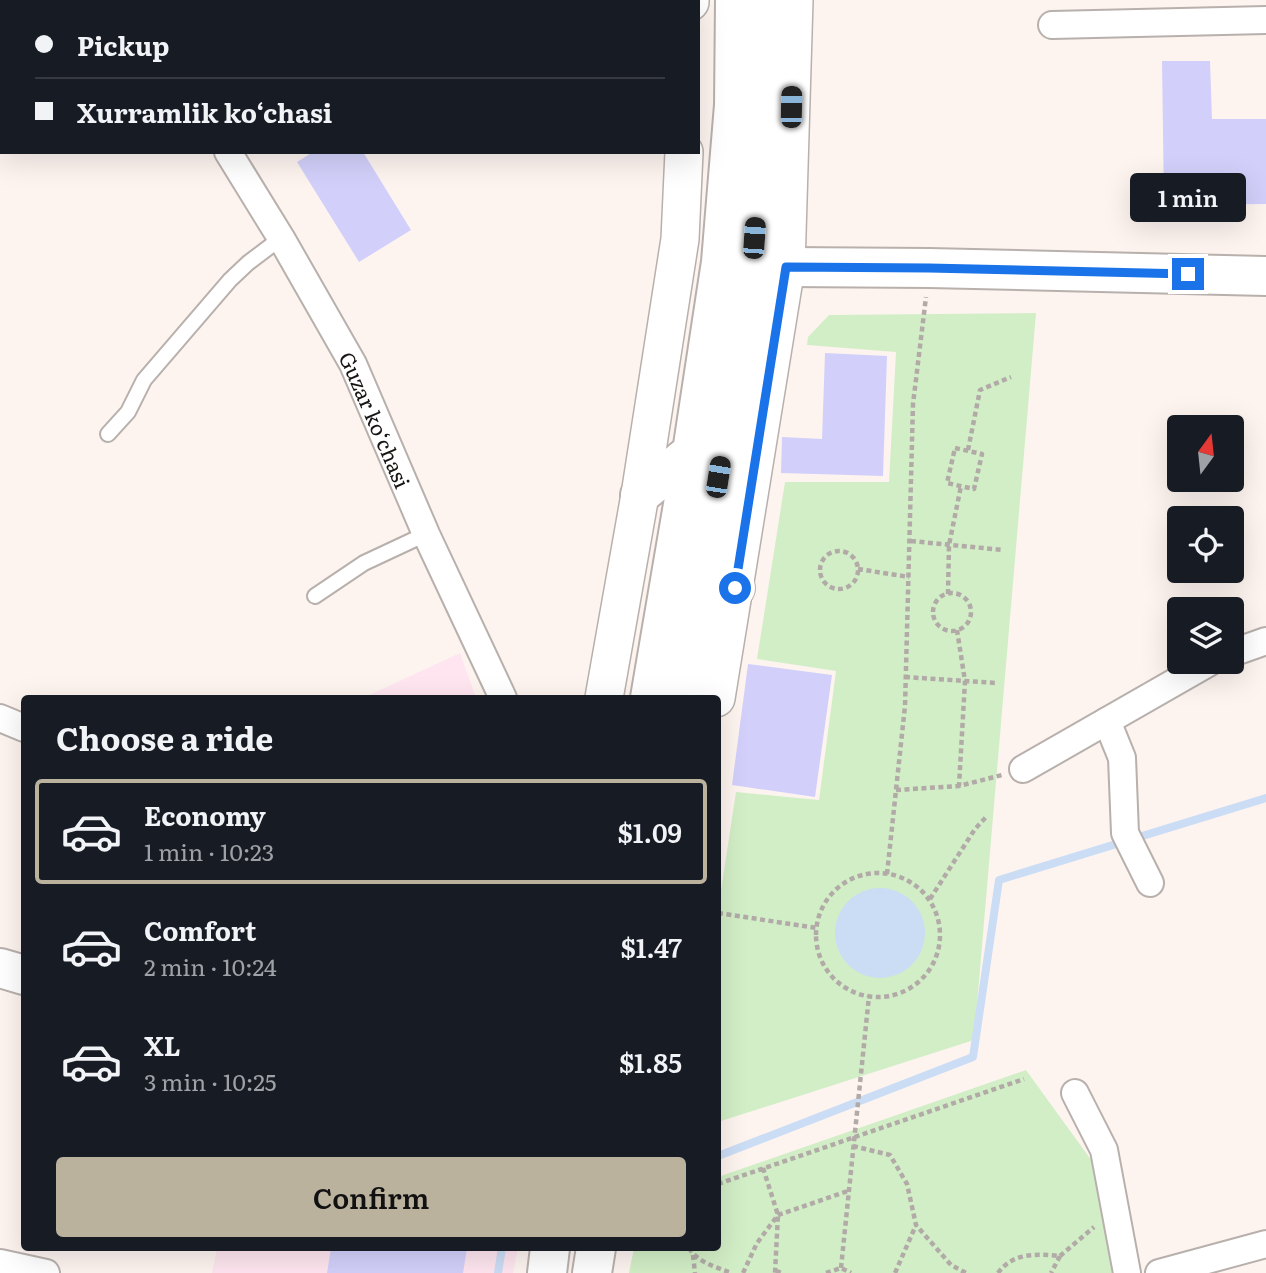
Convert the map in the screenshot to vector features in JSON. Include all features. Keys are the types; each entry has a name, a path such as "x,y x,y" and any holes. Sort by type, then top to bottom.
{"main road":[{"path":"651,695 721,262 734,105 735,0"},
{"path":"682,695 717,585 752,265 764,107 765,0"},
{"path":"786,267 1266,276"},
{"path":"640,495 692,452"},
{"path":"0,968 21,974"},
{"path":"547,1273 550,1251"},
{"path":"592,1273 596,1251"}],"street":[{"path":"716,695 717,585 786,267 794,0"},
{"path":"1052,25 1266,20"},
{"name":"Guzar ko‘chasi","path":"229,154 354,364 426,534 502,695"},
{"path":"605,695 640,495 680,239 684,154"},
{"path":"1244,649 1266,641"},
{"path":"1023,769 1189,674"},
{"path":"0,718 21,727"},
{"path":"1107,721 1122,758 1125,833 1150,883"},
{"path":"1075,1093 1104,1150 1127,1273"},
{"path":"1159,1273 1266,1244"},
{"path":"0,1263 46,1273"}],"lane":[{"path":"108,434 128,412 144,380 230,280 281,238"},
{"path":"315,596 364,563 426,534"}],"path":[{"path":"887,874 905,706 914,404 929,268"},
{"path":"968,450 980,390 1011,377"},
{"path":"955,447 968,450 982,453 974,489 947,483 955,447"},
{"path":"948,594 949,545 961,486"},
{"path":"911,541 1003,550"},
{"path":"842,552 853,558 858,569 855,581 850,586 838,589 827,585 821,569 822,563 830,554 842,552"},
{"path":"858,569 909,577"},
{"path":"948,594 961,596 971,611 967,624 957,630 945,630 936,622 934,616 933,610 938,600 948,594"},
{"path":"957,630 965,681 959,786"},
{"path":"905,677 996,683"},
{"path":"896,790 959,786 1023,769"},
{"path":"930,899 975,829 986,817"},
{"path":"875,873 887,874 915,884 930,899 938,918 940,939 936,959 925,977 908,989 889,996 869,996 850,990 833,978 822,961 816,942 817,928 825,903 838,887 855,877 875,873"},
{"path":"721,913 817,928"},
{"path":"841,1268 869,996"},
{"path":"721,1183 1024,1080"},
{"path":"853,1146 890,1155 907,1184 916,1224 951,1265 966,1273"},
{"path":"763,1168 778,1216 776,1272 782,1273"},
{"path":"743,1273 757,1244 778,1216 848,1191"},
{"path":"1051,1273 1060,1256 1103,1221 1117,1218"},
{"path":"895,1273 916,1224"},
{"path":"691,1251 712,1266 731,1273"},
{"path":"693,1254 695,1273"},
{"path":"998,1273 1013,1259 1033,1254 1060,1256"},
{"path":"827,1273 841,1268 851,1273"}],"shaded area":[{"path":"460,653 475,695 369,695"},
{"path":"216,1251 517,1251 513,1273 212,1273"}],"green space":[{"path":"1036,313 974,1040 721,1121 721,890 736,792 819,800 836,671 757,659 785,482 889,482 896,352 807,345 808,337 829,315"},
{"path":"1026,1070 1097,1168 1125,1273 629,1273 633,1251 721,1251 721,1176"}],"water":[{"path":"880,888 897,892 912,901 921,916 925,933 921,950 912,965 897,974 880,978 863,974 848,965 839,950 835,933 839,916 848,901 863,892"}],"building":[{"path":"1162,61 1210,61 1212,119 1266,119 1266,204 1164,205"},
{"path":"310,154 364,154 411,230 359,262 297,162"},
{"path":"825,353 887,356 883,476 781,473 782,437 822,439"},
{"path":"748,664 832,675 815,797 732,785"},
{"path":"331,1251 467,1251 463,1273 327,1273"}],"waterway":[{"path":"721,1155 973,1057 999,880 1266,798"},
{"path":"498,1273 502,1251"}],"route":[{"path":"735,588 786,267 1188,274"}]}
